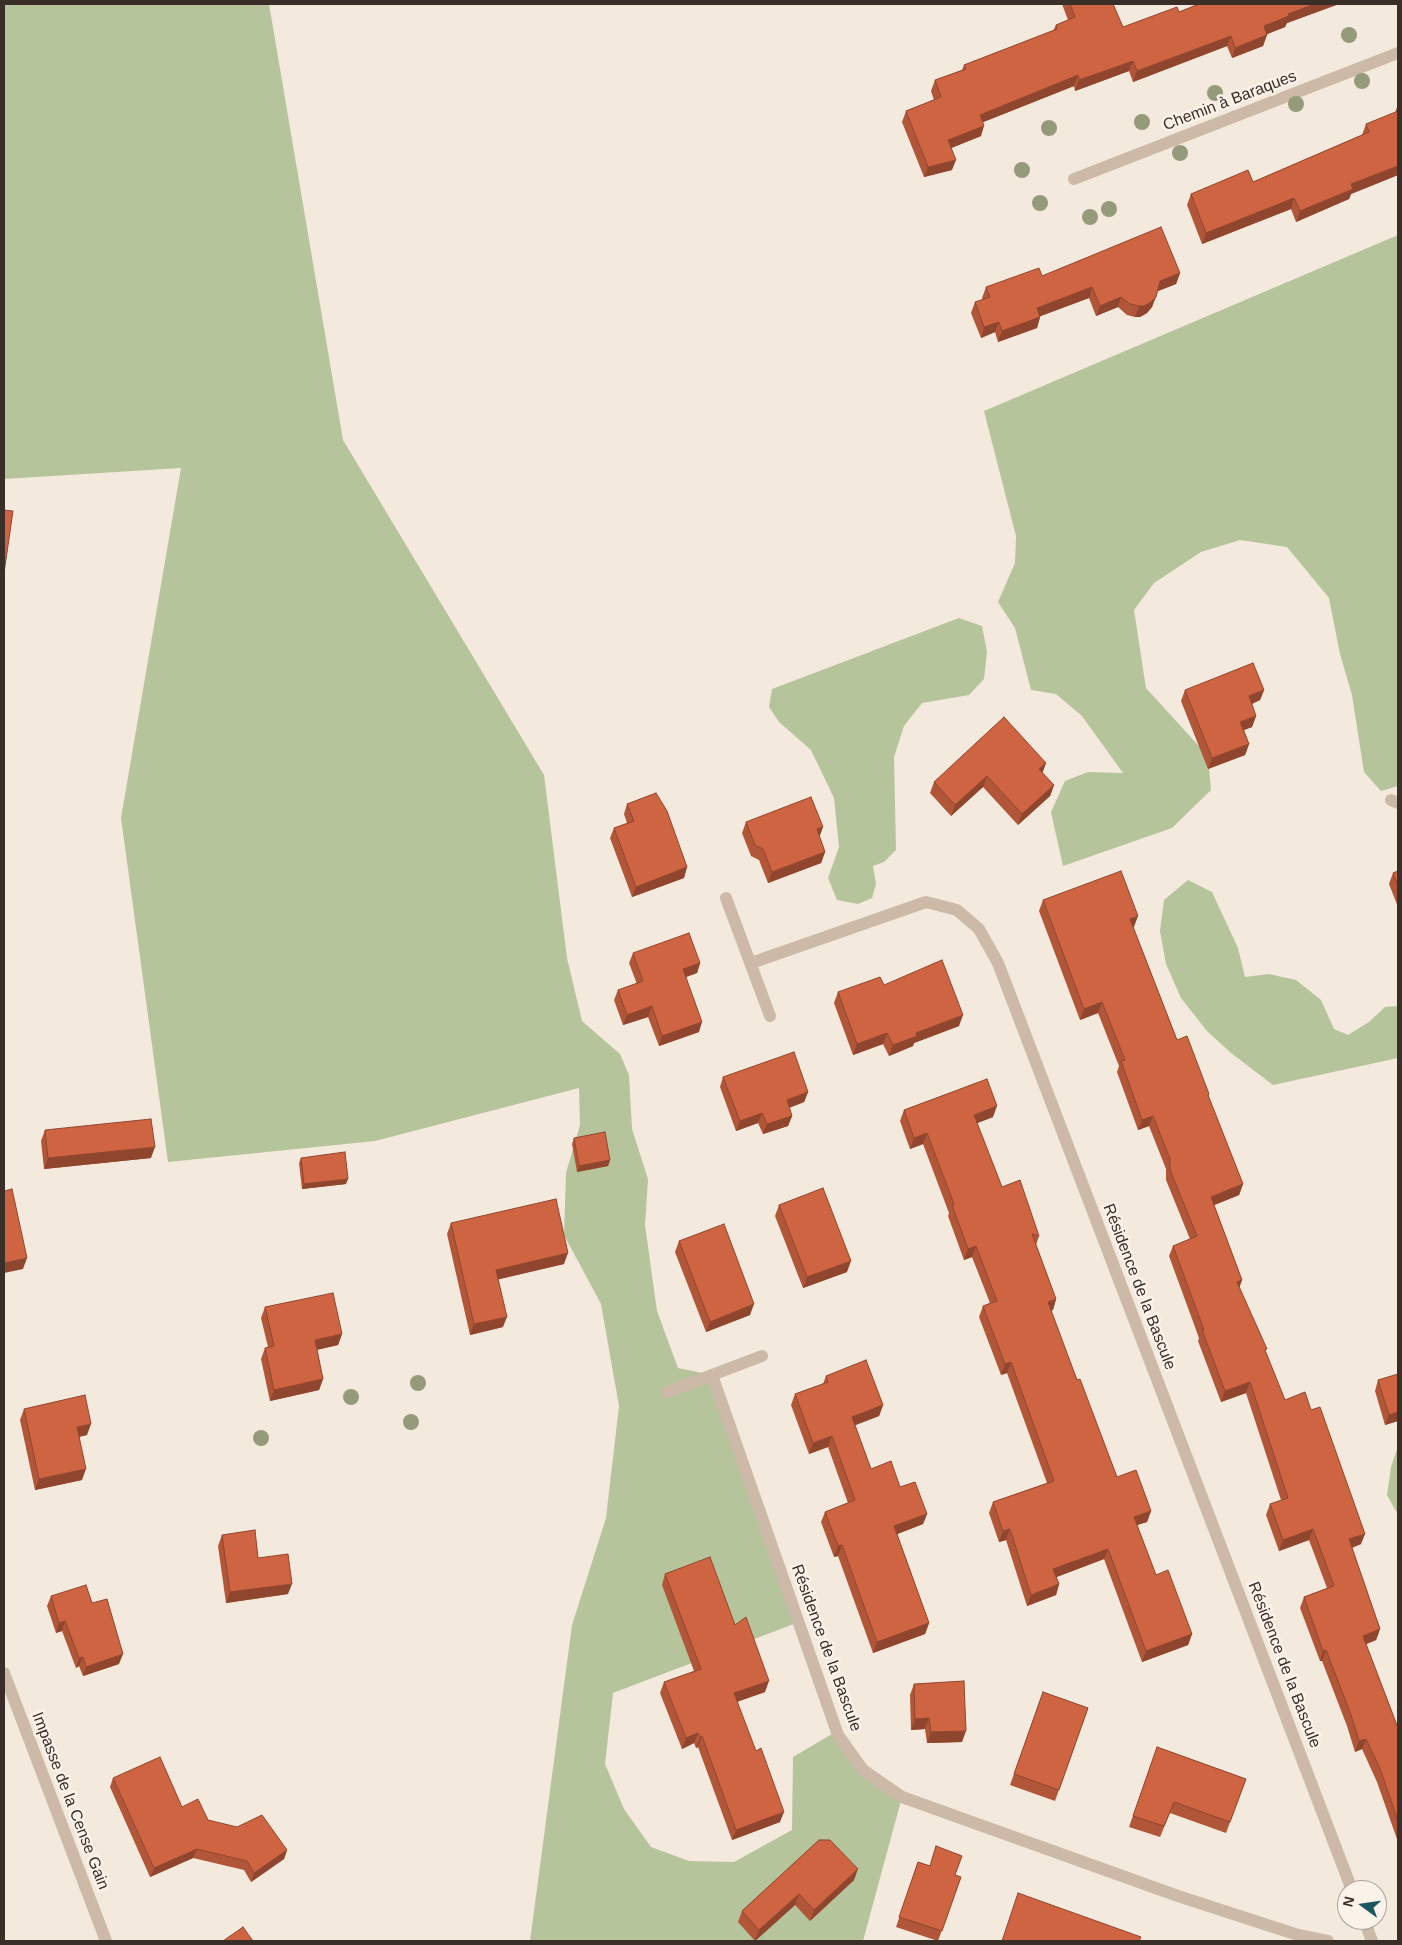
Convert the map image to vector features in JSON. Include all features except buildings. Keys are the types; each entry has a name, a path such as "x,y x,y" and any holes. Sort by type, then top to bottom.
{"street":[{"name":"Chemin à Baraques","path":"1074,179 1398,53"},
{"path":"726,898 770,1016"},
{"name":"Résidence de la Bascule","path":"751,963 926,902 957,910 979,929 1001,972 1348,1880"},
{"path":"667,1392 762,1356"},
{"name":"Résidence de la Bascule","path":"712,1375 838,1735 864,1770 902,1797 1178,1896 1298,1935 1328,1941"},
{"name":"Impasse de la Cense Gain","path":"4,1673 106,1941"}],"green space":[{"path":"4,4 269,4 343,440 544,775 567,958 582,1021 620,1054 629,1075 632,1129 648,1179 645,1225 657,1311 678,1368 712,1375 799,1622 613,1693 605,1764 624,1809 651,1847 689,1861 734,1862 792,1830 793,1757 837,1731 863,1770 902,1797 863,1941 530,1941 572,1625 606,1518 619,1406 601,1304 564,1235 566,1173 580,1125 579,1088 375,1141 168,1162 121,818 181,468 4,479"},
{"path":"1398,235 1398,786 1381,791 1364,772 1352,695 1340,654 1329,598 1287,547 1240,540 1201,552 1154,583 1134,610 1146,688 1208,756 1211,790 1172,828 1063,866 1051,812 1065,781 1088,772 1123,773 1082,716 1056,694 1031,690 1015,628 998,602 1015,563 1016,536 984,411"},
{"path":"959,618 982,626 987,652 984,679 969,695 922,703 904,726 894,757 896,850 884,862 873,866 876,884 872,898 858,904 837,900 828,878 839,847 834,798 811,750 779,722 769,707 772,689"},
{"path":"1188,880 1212,892 1238,948 1245,977 1269,974 1296,980 1321,1000 1334,1029 1348,1035 1369,1022 1385,1007 1398,1006 1398,1058 1273,1085 1231,1053 1207,1031 1181,998 1166,964 1160,931 1164,900"},
{"path":"1398,1446 1398,1515 1387,1495 1391,1467"}]}
